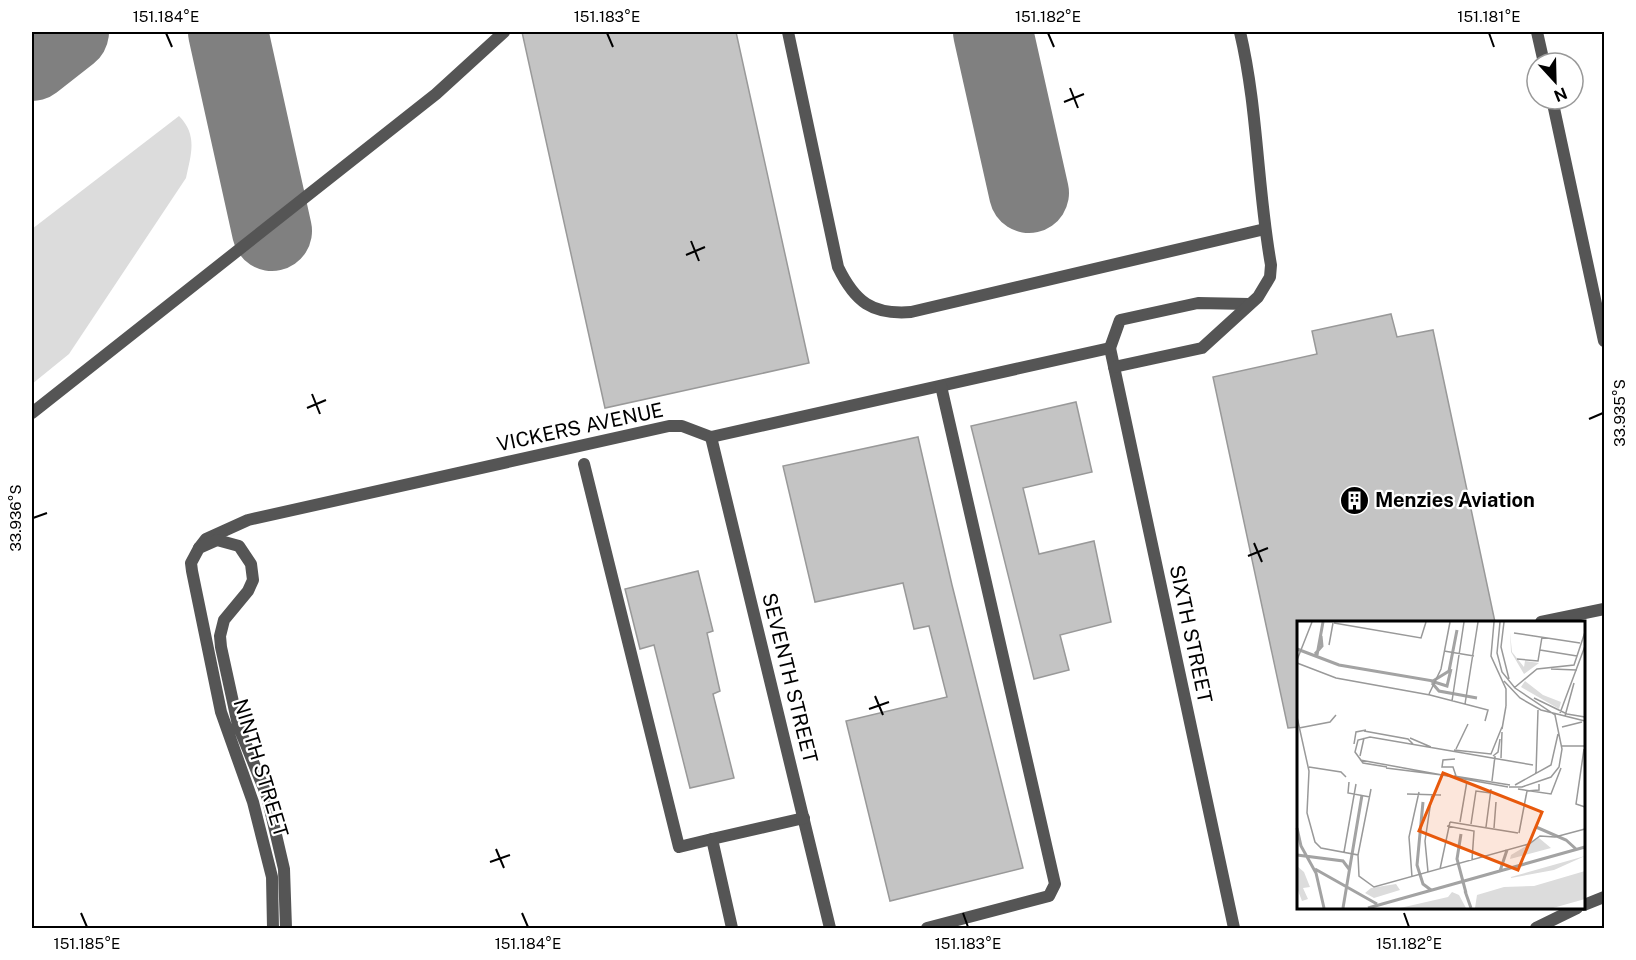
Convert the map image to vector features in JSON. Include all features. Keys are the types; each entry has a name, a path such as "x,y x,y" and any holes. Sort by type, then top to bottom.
{"lane":[{"path":"32,413 436,94 504,32"},
{"path":"788,32 838,267 847,286 859,300 873,308 891,313 912,312 1264,229"},
{"path":"1114,367 1202,348 1265,288 1270,277 1254,99 1240,32"},
{"path":"1537,32 1541,51"},
{"path":"1555,111 1605,341"},
{"path":"711,437 1110,348 1120,320 1198,303 1249,304"},
{"name":"SIXTH STREET","path":"1110,348 1234,928"},
{"path":"927,928 1049,896 1055,884 941,386"},
{"name":"VICKERS AVENUE","path":"199,548 206,539 248,520 669,426 682,426 711,437"},
{"name":"SEVENTH STREET","path":"711,437 830,928"},
{"path":"584,464 679,847 804,818"},
{"path":"199,548 208,542 228,541 239,546 251,564 253,580 248,591 224,620 220,636 238,725 267,796 284,869 286,928"},
{"name":"NINTH STREET","path":"199,548 191,562 220,712 262,832 273,886 273,928"},
{"path":"1546,621 1605,609"},
{"path":"712,838 732,928"},
{"path":"1585,905 1605,897"},
{"path":"1536,928 1575,909"}],"shaded area":[{"path":"179,116 189,130 192,145 186,178 69,354 32,384 32,229"}],"building":[{"path":"522,32 736,32 809,363 605,408"},
{"name":"Menzies Aviation","path":"1391,314 1397,337 1433,330 1495,621 1297,621 1297,727 1288,728 1213,377 1317,354 1312,331"},
{"path":"1076,402 1092,472 1023,488 1039,554 1094,541 1111,622 1060,635 1069,670 1034,679 971,426"},
{"path":"918,437 952,585 1023,868 890,901 846,721 947,697 929,626 914,629 903,583 815,602 783,466"},
{"path":"698,571 713,631 707,633 720,691 713,694 734,778 690,788 654,645 640,649 625,589"}],"taxiway":[{"path":"32,61 69,32"},
{"path":"228,32 272,231"},
{"path":"993,32 1029,193"}],"place":[{"name":"Menzies Aviation","path":"1354,500"}]}
